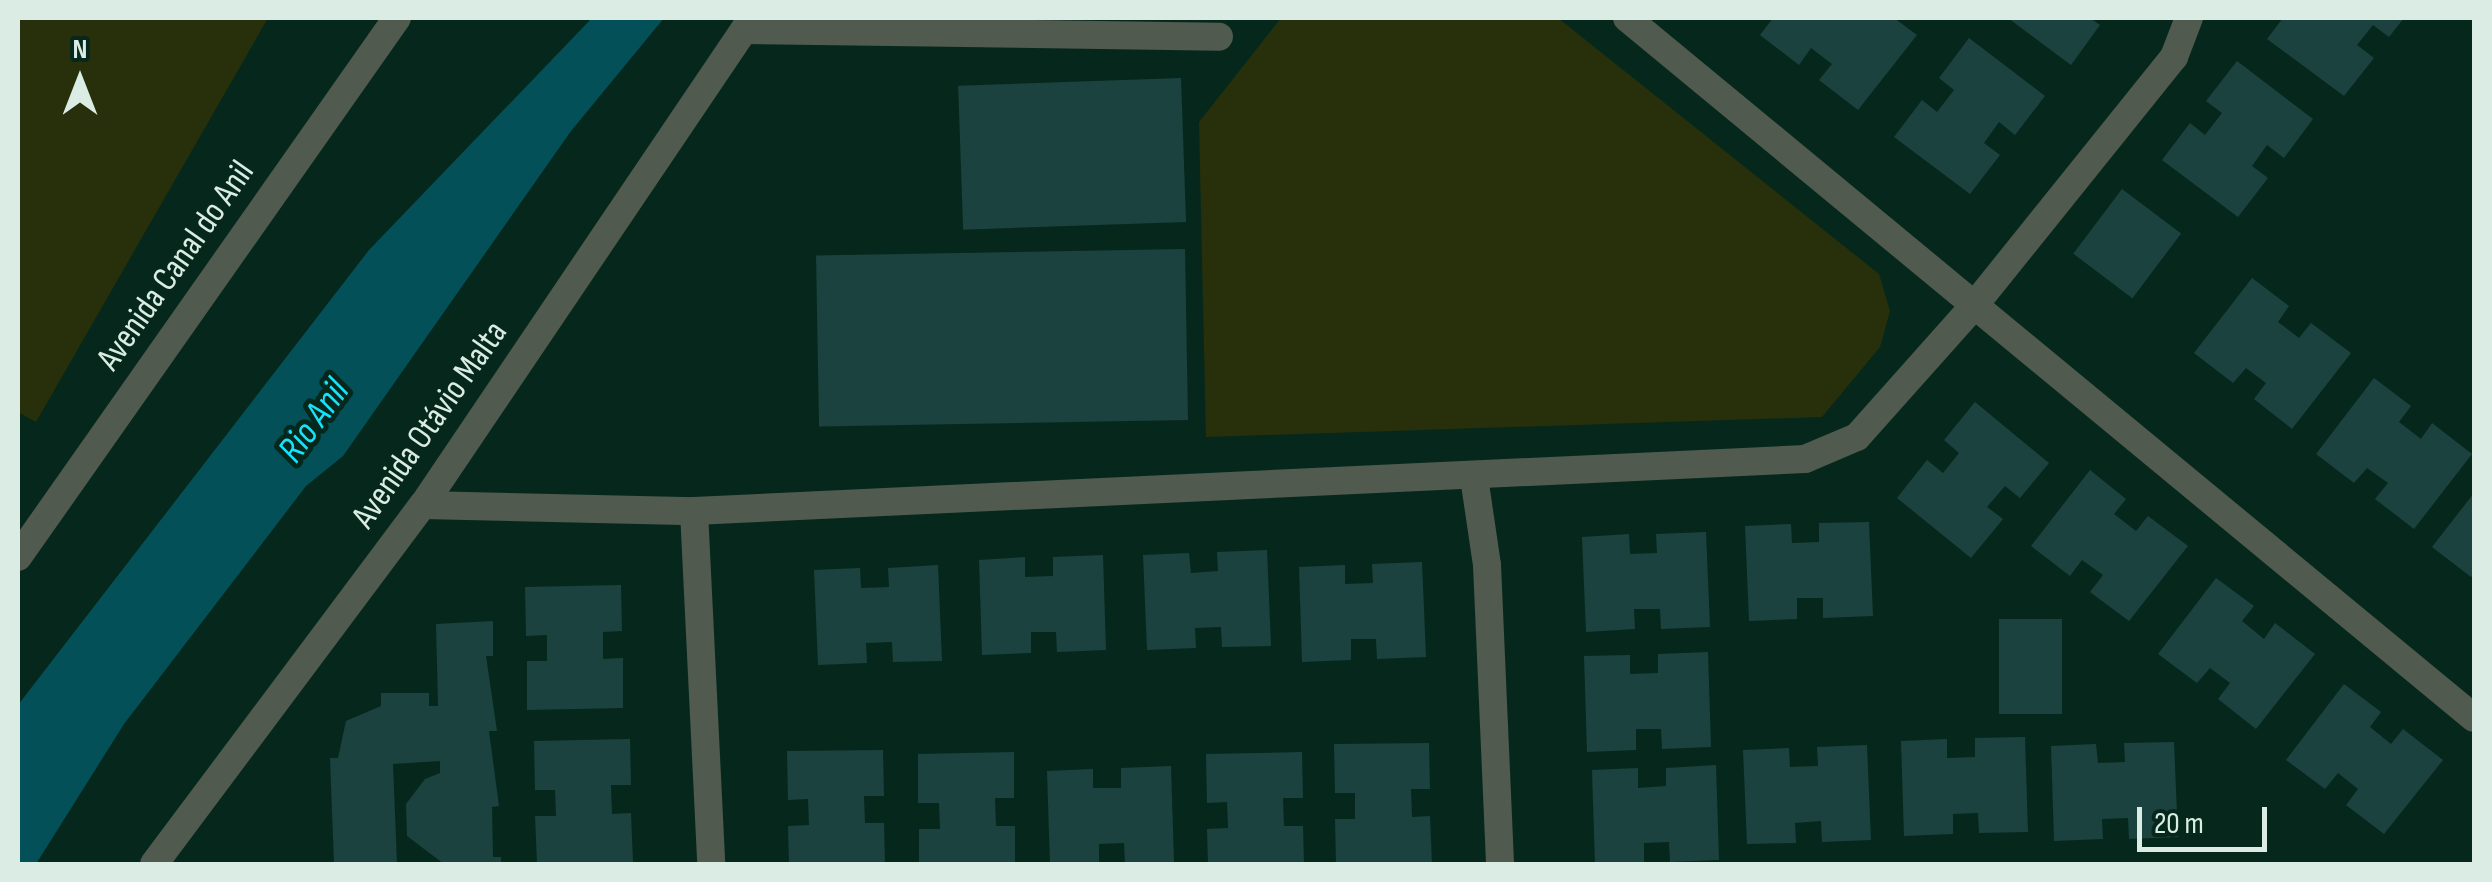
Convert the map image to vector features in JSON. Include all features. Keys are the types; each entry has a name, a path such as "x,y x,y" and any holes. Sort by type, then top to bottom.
{"street":[{"name":"Avenida Canal do Anil","path":"18,557 397,18"},
{"path":"1627,18 2474,718"},
{"path":"424,505 694,511 1806,459 1857,437 1972,307 2174,57 2189,18"},
{"path":"748,24 1219,37"},
{"name":"Avenida Otávio Malta","path":"154,864 424,505 748,24"},
{"path":"1474,477 1487,565 1500,864"},
{"path":"694,511 711,864"}],"green space":[{"path":"18,18 268,18 36,422 18,412"},
{"path":"1281,18 1558,18 1879,274 1890,311 1880,347 1822,417 1206,437 1199,122"}],"water":[{"name":"Rio Anil","path":"592,18 664,18 571,131 343,456 306,486 124,724 36,864 18,864 18,705 369,250"}],"building":[{"path":"1773,18 1894,18 1917,35 1858,110 1819,80 1832,64 1811,48 1799,65 1760,35"},
{"path":"2008,18 2090,18 2100,25 2071,65"},
{"path":"2283,18 2404,18 2389,37 2373,25 2357,45 2374,58 2344,96 2267,39"},
{"path":"1969,38 2045,96 2015,135 1999,122 1984,143 2000,155 1970,194 1894,137 1922,100 1937,112 1954,90 1939,78"},
{"path":"2237,61 2313,119 2284,158 2267,145 2252,166 2268,178 2238,217 2162,160 2190,123 2205,135 2222,113 2206,101"},
{"path":"1181,78 1186,222 963,230 958,86"},
{"path":"2122,189 2181,234 2132,298 2073,254"},
{"path":"1185,249 1188,420 819,426 816,255"},
{"path":"2252,278 2289,306 2278,322 2299,338 2311,323 2351,353 2292,429 2254,399 2266,383 2246,368 2233,383 2194,353"},
{"path":"2374,378 2411,406 2399,422 2421,439 2432,423 2472,454 2414,529 2375,499 2388,483 2367,468 2354,483 2316,454"},
{"path":"1975,402 2049,463 2020,498 2005,486 1987,507 2003,519 1971,558 1897,498 1927,460 1943,473 1959,453 1944,440"},
{"path":"2090,470 2126,499 2114,514 2136,531 2148,516 2188,546 2129,621 2090,592 2103,575 2082,560 2070,576 2031,546"},
{"path":"2474,493 2474,573 2471,577 2432,547"},
{"path":"1869,522 1873,616 1823,618 1823,598 1797,598 1797,619 1749,621 1745,526 1791,524 1792,543 1819,542 1819,523"},
{"path":"1706,532 1710,627 1661,629 1660,609 1634,609 1635,629 1586,632 1582,537 1629,534 1630,554 1657,553 1656,534"},
{"path":"1267,550 1271,646 1222,647 1221,627 1195,628 1196,648 1147,650 1143,555 1189,553 1191,573 1218,571 1217,552"},
{"path":"1103,555 1106,650 1057,652 1056,632 1031,632 1031,653 982,655 979,560 1025,557 1025,577 1053,576 1053,557"},
{"path":"1422,562 1426,657 1377,659 1376,639 1351,639 1351,660 1302,662 1299,567 1345,565 1345,584 1373,583 1372,564"},
{"path":"938,565 942,661 893,662 892,642 866,643 867,663 818,665 814,570 860,568 861,588 889,587 888,568"},
{"path":"2216,578 2254,606 2242,621 2264,639 2275,623 2315,654 2256,729 2218,699 2230,683 2210,668 2197,683 2158,654"},
{"path":"621,585 622,631 603,632 603,659 623,658 623,708 527,710 527,661 547,661 547,635 526,636 525,587"},
{"path":"1999,619 2062,619 2062,714 1999,714"},
{"path":"493,621 493,656 486,656 497,731 489,731 499,806 492,807 493,857 501,857 501,864 444,864 407,836 406,804 425,779 440,773 440,761 393,764 397,864 334,864 330,758 338,758 346,721 381,706 381,693 429,693 429,706 438,706 436,624"},
{"path":"1708,652 1711,747 1662,749 1661,729 1636,729 1636,750 1587,752 1584,656 1630,655 1630,674 1658,673 1658,654"},
{"path":"2344,684 2381,712 2370,727 2391,744 2403,729 2443,760 2384,834 2346,805 2358,789 2338,773 2325,789 2286,760"},
{"path":"2025,737 2028,832 1979,833 1978,813 1953,814 1953,834 1904,836 1901,741 1947,739 1947,758 1975,757 1975,738"},
{"path":"630,739 631,785 611,785 612,814 631,813 633,862 537,864 535,816 556,816 555,790 535,790 534,741"},
{"path":"2174,742 2178,837 2129,839 2128,818 2102,819 2103,839 2054,841 2051,746 2096,744 2098,763 2125,762 2124,743"},
{"path":"1429,743 1430,789 1411,789 1412,817 1430,816 1432,864 1336,864 1335,819 1355,819 1355,793 1335,793 1334,744"},
{"path":"1867,745 1871,840 1822,842 1821,821 1795,823 1796,843 1747,844 1743,750 1789,748 1790,767 1818,766 1817,747"},
{"path":"883,750 884,796 864,796 865,823 884,823 885,864 789,864 788,826 809,825 808,799 788,800 787,751"},
{"path":"1014,752 1014,798 995,798 996,826 1015,826 1015,864 919,864 919,829 940,829 939,803 918,803 918,754"},
{"path":"1302,752 1303,798 1283,798 1284,826 1303,826 1304,864 1208,864 1207,829 1228,828 1227,802 1207,803 1206,754"},
{"path":"1716,765 1719,860 1670,862 1669,842 1644,843 1644,863 1595,864 1592,770 1638,768 1638,788 1666,786 1666,768"},
{"path":"1171,766 1174,862 1125,863 1124,843 1099,844 1099,864 1050,864 1047,771 1093,769 1093,788 1121,788 1121,768"}]}
